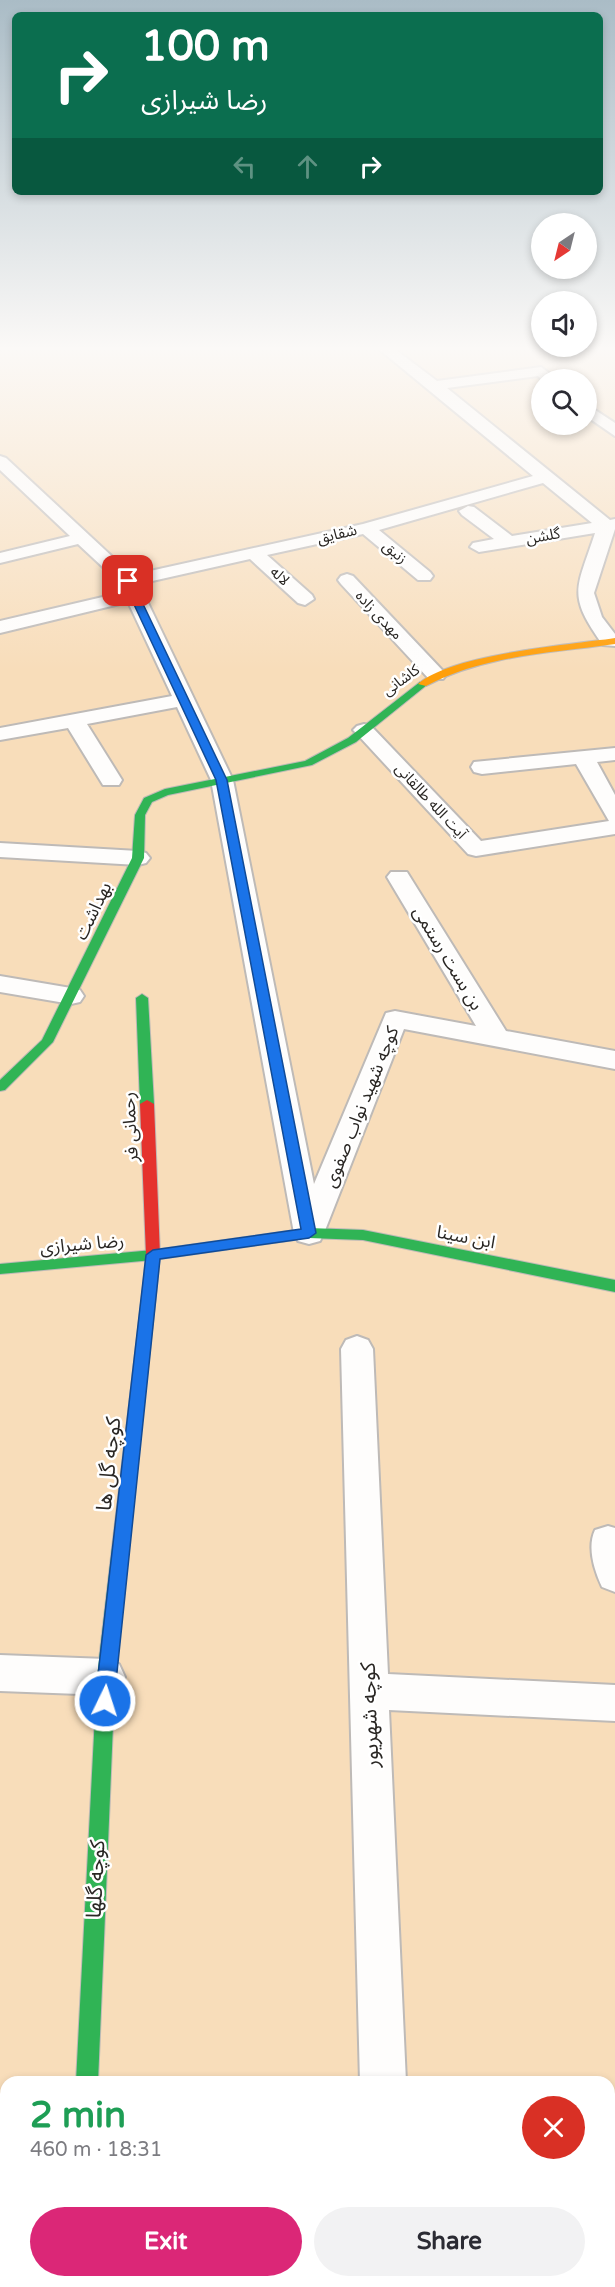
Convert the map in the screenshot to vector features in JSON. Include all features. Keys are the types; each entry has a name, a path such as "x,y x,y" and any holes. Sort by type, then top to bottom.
{"street":[{"path":"520,457 543,477 611,525 585,593 592,618 613,641"},
{"path":"0,461 131,588 222,780 309,1233"},
{"name":"شقایق","path":"0,627 254,553 366,528 543,477"},
{"path":"468,511 509,542"},
{"name":"گلشن","path":"479,547 611,525"},
{"name":"زنبق","path":"366,528 424,576"},
{"path":"0,558 82,538"},
{"name":"لاله","path":"254,553 305,599"},
{"name":"مهدی زاده","path":"347,580 436,675"},
{"name":"کاشانی","path":"222,780 308,764 352,740 409,693 436,675 472,664 613,641"},
{"path":"0,734 183,700"},
{"path":"74,720 111,780"},
{"name":"آیت الله طالقانی","path":"364,730 476,849 615,827"},
{"path":"482,766 615,754"},
{"path":"584,758 615,816"},
{"name":"بهداشت","path":"0,1088 47,1042 71,996 138,858 140,816 148,800 165,792 222,780"},
{"path":"0,850 138,858"},
{"name":"بن بست رستمی","path":"399,877 497,1038"},
{"path":"0,984 71,996"},
{"name":"رحمانی فر","path":"142,998 153,1255"},
{"name":"کوچه شهید نواب صفوی","path":"309,1233 395,1019 615,1060"},
{"name":"رضا شیرازی","path":"0,1269 153,1255 309,1233"},
{"name":"ابن سینا","path":"309,1233 363,1235 615,1286"},
{"name":"کوچه گل ها","path":"106,1677 153,1255"},
{"name":"کوچه شهریور","path":"357,1349 384,2076"},
{"path":"608,1542 615,1576"},
{"path":"0,1673 106,1677"},
{"name":"کوچه گلها","path":"87,2076 106,1677"},
{"path":"369,1691 615,1703"}],"shaded area":[{"path":"0,457 615,457 615,2076 0,2076"}],"traffic: fast":[{"path":"0,1087 47,1042 138,858 140,815 148,800 165,792 308,763 352,740 423,684"},
{"path":"142,998 147,1104"},
{"path":"0,1269 153,1255 309,1233 363,1235 615,1286"},
{"path":"87,2076 106,1677 120,1548"}],"traffic: slow":[{"path":"423,684 441,674 488,660 615,641"},
{"path":"120,1548 150,1286"}],"traffic: jam":[{"path":"147,1104 153,1255 150,1286"}],"route":[{"path":"105,1701 108,1653 153,1255 309,1233 222,780 128,581"}]}
